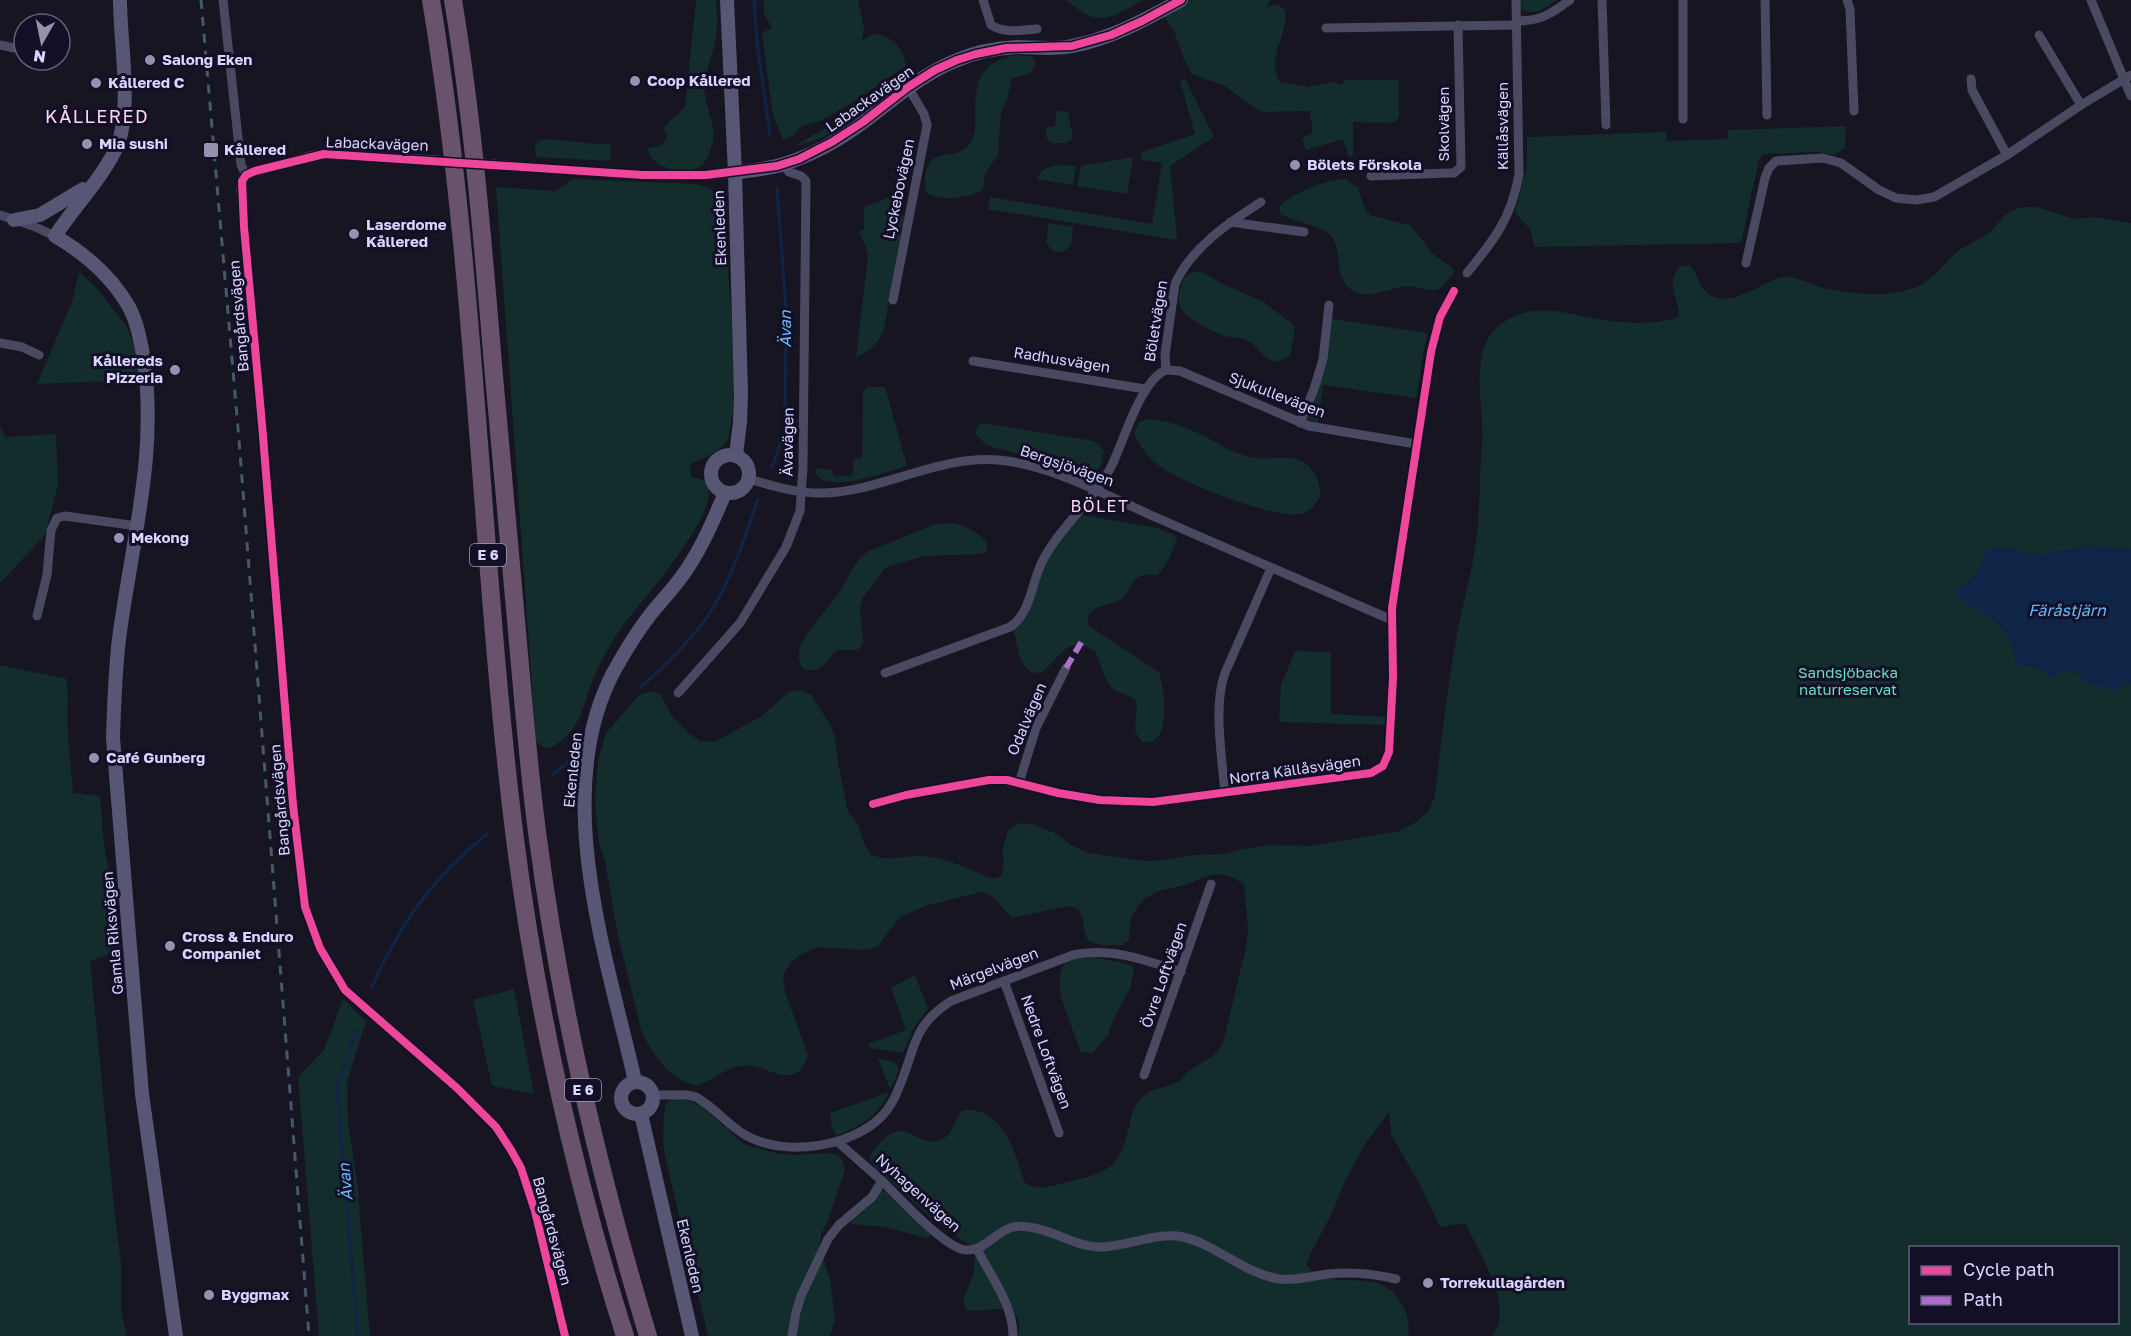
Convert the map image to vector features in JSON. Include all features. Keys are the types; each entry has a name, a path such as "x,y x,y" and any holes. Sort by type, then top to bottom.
{"highway":[{"name":"E 6","path":"431,0 443,72 457,185 502,720 517,853 537,976 563,1107 591,1218 625,1336"},
{"name":"E 6","path":"453,0 465,73 484,244 537,839 586,1104 613,1216 648,1336"}],"street":[{"path":"0,215 55,236 108,163 123,125 124,91 120,0"},
{"name":"Bangårdsvägen","path":"223,0 241,165 246,175 242,181 241,190 244,228 293,805 305,907 320,948 345,990 457,1088 496,1127 511,1150 521,1168 535,1211 565,1336"},
{"name":"Ekenleden","path":"727,0 735,172 741,394 741,422 736,455"},
{"path":"983,0 991,26 1014,31 1037,29"},
{"name":"Labackavägen","path":"494,164 643,175 692,176 784,164 800,159 840,138 935,70 976,54 1006,48 1072,46 1111,35 1181,0"},
{"name":"Källåsvägen","path":"1467,273 1500,231 1516,192 1520,160 1516,0"},
{"path":"1326,28 1517,23 1540,19 1570,0"},
{"path":"1602,0 1606,125"},
{"path":"1683,0 1683,119"},
{"path":"1765,0 1767,115"},
{"path":"1847,0 1850,9 1854,111"},
{"path":"2091,0 2127,77 2131,96"},
{"name":"Skolvägen","path":"1371,176 1454,173 1461,167 1458,25"},
{"path":"2039,35 2080,105"},
{"path":"1746,262 1765,178 1769,168 1776,161 1810,158 1834,160 1879,190 1896,198 1916,200 1934,197 2007,155 2080,105 2127,77"},
{"path":"1971,79 1972,90 2007,155"},
{"name":"Lyckebovägen","path":"893,300 927,125 924,114 909,87"},
{"name":"Labackavägen","path":"246,175 302,158 324,154 438,160"},
{"name":"Ävavägen","path":"678,693 741,623 786,547 800,510 806,181 801,176 789,172 784,164"},
{"path":"14,220 40,215 92,184"},
{"name":"Böletvägen","path":"885,673 1015,624 1024,611 1043,561 1058,536 1096,490 1112,464 1145,389 1157,375 1166,370 1165,355 1174,285 1179,274 1192,257 1230,222 1261,202"},
{"path":"1230,222 1304,232"},
{"name":"Gamla Riksvägen","path":"55,236 88,259 106,277 129,308 137,327 147,381 148,434 137,526 119,638 114,694 114,738 142,1095 176,1336"},
{"name":"Norra Källåsvägen","path":"873,804 955,785 989,780 1007,780 1081,797 1153,802 1371,773 1383,766 1389,752 1393,678 1392,608 1416,444 1436,329 1454,291"},
{"path":"1300,423 1323,359 1329,305"},
{"path":"0,343 22,347 39,355"},
{"name":"Radhusvägen","path":"973,361 1145,389"},
{"name":"Sjukullevägen","path":"1166,370 1180,371 1300,423 1326,430 1416,444"},
{"path":"736,455 747,465 749,479 738,491 725,492 712,482 712,465 720,457 736,455"},
{"name":"Bergsjövägen","path":"749,479 802,492 824,493 853,489 948,464 985,459 1018,463 1096,490 1392,620"},
{"name":"Ekenleden","path":"634,1081 590,882 585,838 585,796 590,747 602,698 613,674 634,637 698,552 725,492"},
{"path":"37,616 46,575 51,530 57,518 65,516 137,526"},
{"path":"1225,793 1219,707 1220,687 1271,568"},
{"name":"Odalvägen","path":"1019,783 1036,728 1066,668"},
{"name":"Övre Loftvägen","path":"1144,1076 1211,884"},
{"name":"Märgelvägen","path":"654,1095 696,1097 749,1137 772,1145 804,1147 838,1142 856,1135 882,1116 901,1083 913,1043 929,1018 951,1001 1085,952 1129,956 1181,972"},
{"name":"Nedre Loftvägen","path":"1004,981 1059,1133"},
{"path":"634,1081 640,1081 649,1086 654,1095 649,1109 641,1114 631,1113 621,1101 622,1090 634,1081"},
{"name":"Ekenleden","path":"641,1114 692,1336"},
{"name":"Nyhagenvägen","path":"838,1142 950,1243 964,1250 977,1249"},
{"path":"792,1336 801,1296 828,1239 839,1225 872,1197 882,1181"},
{"path":"1013,1336 1006,1302 977,1249 1010,1228 1046,1230 1083,1245 1097,1247 1173,1236 1194,1241 1248,1269 1272,1278 1301,1279 1328,1274 1350,1274 1396,1279"}],"green space":[{"path":"696,0 716,0 717,32 704,89 714,135 707,158 701,166 678,171 661,166 650,155 648,148 664,142 667,136 663,128 685,107"},
{"path":"764,0 858,0 864,27 862,41 873,34 886,37 900,48 906,66 843,108 822,120 802,126 795,135 783,140 773,115 762,33 772,28 764,13"},
{"path":"1066,0 1142,0 1112,16 1096,18 1087,15"},
{"path":"1189,0 1270,0 1266,7 1278,4 1285,10 1284,29 1275,64 1280,82 1308,87 1333,82 1342,85 1345,80 1399,80 1399,117 1393,123 1353,122 1353,155 1349,157 1343,139 1306,150 1302,138 1311,134 1313,130 1309,111 1262,112 1225,86 1192,74 1174,31 1163,15"},
{"path":"1518,0 1557,0 1536,12 1531,12 1521,9"},
{"path":"1017,55 1033,57 1036,64 1029,74 1012,78 1007,100 1001,112 998,155 986,172 982,190 954,198 926,193 925,176 928,165 934,159 965,149 973,138 977,88 983,72 996,62"},
{"path":"1185,79 1214,137 1170,166 1176,240 988,209 990,197 1152,224 1162,163 1141,160 1142,152 1195,134 1180,80"},
{"path":"1056,111 1068,112 1073,138 1067,143 1052,143 1046,136 1047,127 1055,126"},
{"path":"845,117 848,120 829,134 794,146"},
{"path":"1846,126 1845,148 1836,155 1817,152 1763,154 1759,159 1741,243 1535,247 1530,229 1515,213 1527,166 1527,137 1666,132 1667,141 1728,139 1728,130"},
{"path":"547,139 611,145 610,161 538,157 535,154 535,147 538,141"},
{"path":"1133,157 1127,194 1077,186 1081,166"},
{"path":"1061,165 1076,166 1073,185 1036,179 1047,168"},
{"path":"573,179 695,184 706,187 716,194 723,208 734,368 733,401 731,427 725,443 713,453 690,464 691,477 706,483 708,499 700,521 666,572 612,642 591,684 576,724 570,733 550,748 541,746 536,741 496,187 555,191"},
{"path":"1345,179 1358,188 1365,209 1370,215 1411,226 1433,254 1455,270 1442,287 1437,290 1427,290 1410,286 1370,294 1355,292 1343,281 1337,248 1331,236 1320,229 1280,214 1280,206 1302,192 1319,184"},
{"path":"896,195 898,207 904,218 884,328 873,346 856,357 868,256 859,232 864,229 864,207"},
{"name":"Sandsjöbacka naturreservat","path":"2023,207 2035,207 2075,219 2094,217 2131,223 2131,1336 1492,1336 1498,1324 1500,1311 1486,1264 1465,1223 1440,1227 1420,1185 1391,1134 1389,1112 1365,1144 1343,1185 1307,1265 1317,1274 1329,1279 1372,1282 1385,1287 1397,1296 1406,1313 1409,1336 1018,1336 1019,1323 1016,1315 1010,1310 966,1309 963,1301 974,1272 975,1252 972,1247 931,1218 875,1167 870,1160 873,1152 890,1134 898,1131 933,1142 941,1140 948,1135 963,1110 988,1115 997,1123 1005,1133 1017,1158 1024,1182 1029,1185 1050,1186 1094,1175 1111,1166 1122,1149 1133,1111 1142,1098 1153,1090 1179,1081 1212,1056 1223,1043 1246,948 1248,929 1244,885 1225,875 1210,876 1148,897 1132,915 1129,940 1122,945 1091,942 1086,937 1078,909 1068,906 1013,918 995,899 981,892 925,906 900,917 877,947 864,950 818,947 800,955 791,962 783,975 785,992 808,1055 802,1067 795,1074 778,1074 760,1068 740,1066 697,1086 678,1078 664,1066 652,1050 642,1033 617,932 605,861 599,843 595,799 598,761 606,733 639,695 653,691 661,695 672,716 690,734 700,741 714,742 762,716 789,692 802,690 811,695 831,726 848,812 857,822 871,855 890,858 918,856 937,858 989,878 999,877 1002,874 1003,849 1008,830 1019,823 1034,825 1057,834 1071,845 1089,853 1144,861 1167,860 1191,855 1224,854 1268,845 1310,846 1399,831 1416,822 1429,811 1435,796 1453,654 1477,536 1482,440 1481,360 1485,345 1493,332 1504,322 1516,316 1538,311 1648,323 1678,317 1673,281 1679,267 1690,265 1704,289 1710,295 1719,298 1729,299 1784,277 1846,292 1881,294 1903,291 1927,281 1956,253 1991,231 2011,211"},
{"path":"1049,223 1073,227 1071,246 1062,252 1053,251 1046,243"},
{"path":"1200,271 1262,301 1294,325 1290,355 1283,360 1271,361 1246,340 1218,333 1185,314 1180,307 1179,300 1182,283 1189,274"},
{"path":"79,272 95,286 127,327 134,347 140,380 37,384 72,302"},
{"path":"1332,319 1427,333 1416,398 1323,385 1318,424 1307,419 1329,344"},
{"path":"868,387 885,387 907,466 858,480 831,482 821,479 815,472 818,468 832,470 834,477 853,475 853,459 862,458 863,392"},
{"path":"1146,419 1184,427 1242,455 1299,460 1309,466 1314,473 1321,495 1308,511 1301,514 1289,514 1230,499 1189,482 1162,468 1142,448 1134,432 1139,423"},
{"path":"983,423 1094,441 1104,451 1101,465 1096,471 1085,476 1077,475 1050,463 986,445 975,433 978,425"},
{"path":"0,425 5,437 56,434 58,485 45,535 0,583"},
{"path":"1082,515 1157,528 1177,536 1170,557 1157,575 1148,574 1138,577 1124,597 1094,610 1088,619 1089,626 1159,672 1164,696 1164,717 1160,734 1152,741 1142,742 1135,731 1137,702 1112,688 1104,675 1095,651 1085,646 1070,647 1040,673 1031,672 1024,666 1019,655 1014,632 1016,621 1037,567 1076,517"},
{"path":"947,523 964,526 973,531 987,542 987,550 982,554 924,556 886,567 862,599 860,608 863,644 857,650 837,650 824,665 816,669 805,670 799,657 802,642 862,557 867,552 933,525"},
{"path":"1295,651 1331,652 1331,714 1385,717 1386,725 1279,722 1281,685"},
{"path":"0,665 67,679 68,738 73,793 100,796 104,846 120,927 122,949 90,961 121,1263 121,1311 127,1336 0,1336"},
{"path":"1094,957 1131,965 1134,971 1130,988 1108,1035 1093,1053 1081,1052 1063,1002 1059,980 1064,964 1076,959"},
{"path":"915,975 928,1009 913,1029 903,1053 871,1048 868,1044 906,1030 891,988"},
{"path":"514,989 534,1094 492,1086 473,1000"},
{"path":"343,999 366,1021 347,1082 348,1123 357,1181 370,1336 319,1336 298,1077 324,1050"},
{"path":"878,1058 894,1062 899,1067 890,1089"},
{"path":"889,1092 880,1107 868,1119 846,1132 837,1135 835,1133 830,1113"},
{"path":"675,1099 690,1101 702,1107 744,1144 779,1154 830,1153 842,1159 845,1170 821,1234 819,1247 830,1279 835,1320 830,1336 708,1336 664,1152 665,1105 668,1101"},
{"path":"880,1191 885,1191 930,1234 929,1239 885,1227 852,1224 852,1220"}],"water":[{"name":"Färåstjärn","path":"2088,546 2131,549 2131,684 2128,683 2114,691 2084,682 2077,672 2064,671 2051,678 2038,668 2016,665 2009,637 2000,625 1987,614 1964,602 1953,591 1972,579 1987,549 2010,548 2036,555"}],"waterway":[{"name":"Ävan","path":"754,0 757,43 770,134"},
{"name":"Ävan","path":"772,468 785,429 786,309 777,188"},
{"name":"Ävan","path":"641,687 681,649 711,611 734,564 758,499"},
{"name":"Ävan","path":"553,775 569,761"},
{"name":"Ävan","path":"371,989 393,944 419,904 449,868 487,834"},
{"name":"Ävan","path":"356,1031 337,1088 358,1336"}],"tunnel":[{"path":"450,161 494,164"}],"railway":[{"path":"201,0 239,440 309,1336"}],"marked path":[{"path":"1066,668 1082,641"}],"cycle path":[{"path":"565,1336 535,1211 521,1168 511,1150 496,1127 457,1088 345,990 320,948 305,907 293,805 242,181 246,175 255,171 324,154 643,175 706,175 777,166 799,159 832,142 863,122 908,87 935,70 957,60 1006,48 1072,46 1111,35 1181,0"},
{"path":"873,804 906,795 989,780 1007,780 1058,793 1100,800 1153,802 1371,773 1383,766 1389,752 1393,678 1392,608 1431,352 1440,317 1454,291"}],"place":[{"name":"Salong Eken","path":"150,60"},
{"name":"Coop Kållered","path":"635,81"},
{"name":"Kållered C","path":"96,83"},
{"name":"Mia sushi","path":"87,144"},
{"name":"Kållered","path":"211,150"},
{"name":"Bölets Förskola","path":"1295,165"},
{"name":"Laserdome Kållered","path":"354,234"},
{"name":"Kållereds Pizzeria","path":"175,370"},
{"name":"Mekong","path":"119,538"},
{"name":"Café Gunberg","path":"94,758"},
{"name":"Cross & Enduro Companiet","path":"170,946"},
{"name":"Torrekullagården","path":"1428,1283"},
{"name":"Byggmax","path":"209,1295"}],"district":[{"name":"KÅLLERED","path":"97,117"},
{"name":"BÖLET","path":"1100,506"}]}
